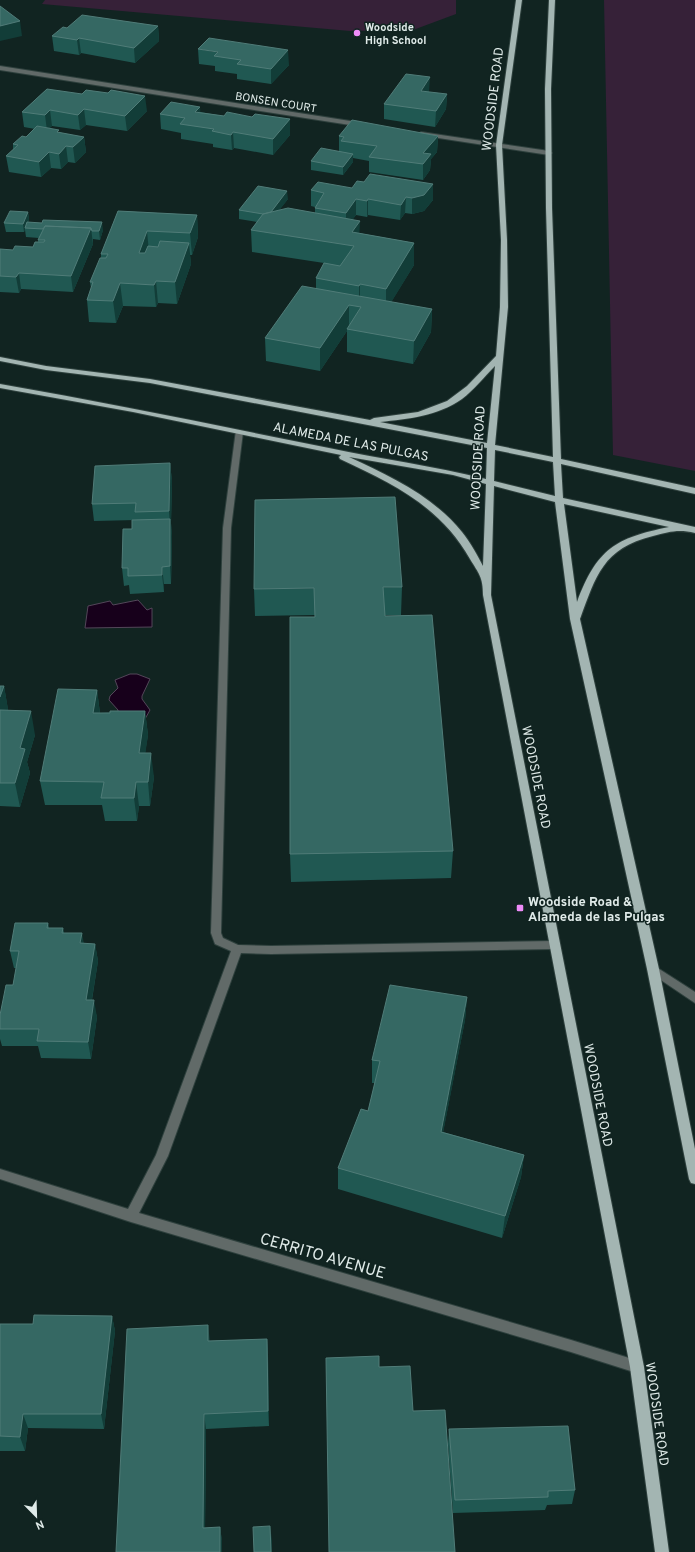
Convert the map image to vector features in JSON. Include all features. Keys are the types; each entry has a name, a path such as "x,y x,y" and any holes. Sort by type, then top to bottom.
{"main road":[{"name":"WOODSIDE ROAD","path":"519,0 499,145 504,240 504,300 488,483 486,595 637,1367 662,1552"},
{"path":"552,0 548,89 549,208 556,461 559,500 575,619 654,969 695,1179"},
{"path":"362,421 408,416 440,408 459,397 499,357"},
{"name":"ALAMEDA DE LAS PULGAS","path":"0,359 46,368 150,381 454,438 695,491"},
{"name":"ALAMEDA DE LAS PULGAS","path":"0,386 132,410 331,451 453,473 559,500 695,530"},
{"path":"331,451 379,475 431,506 459,535 487,580"},
{"path":"575,619 594,573 604,558 621,544 653,533 681,527"}],"street":[{"name":"BONSEN COURT","path":"0,68 367,126"},
{"path":"412,132 549,153"},
{"path":"239,432 227,528 216,934 218,941 237,949 271,950 554,945"},
{"path":"131,1216 162,1156 237,949"},
{"path":"654,969 695,998"},
{"name":"CERRITO AVENUE","path":"0,1174 131,1216 571,1346 637,1367"}],"shaded area":[{"path":"45,0 456,0 456,14 413,30 350,31 42,4"},
{"path":"604,0 695,0 695,471 613,455"},
{"path":"138,600 147,610 152,608 152,627 85,628 88,606 110,601 113,605"},
{"path":"130,674 137,674 150,679 142,696 142,699 150,710 145,719 118,713 118,710 109,700 110,696 118,688 115,680"}],"building":[{"path":"0,6 20,21 0,26"},
{"path":"82,15 158,26 134,48 79,38 77,40 52,36 63,27 67,28"},
{"path":"209,38 288,50 271,69 237,64 241,60 214,56 218,52 198,49"},
{"path":"406,74 430,77 421,91 447,94 436,111 384,104"},
{"path":"47,89 82,94 86,90 108,93 111,90 145,96 125,116 84,109 78,115 50,110 45,115 22,112"},
{"path":"171,102 200,107 195,112 224,116 227,112 252,117 255,114 290,119 273,139 233,132 231,135 212,131 214,129 180,124 185,118 160,114"},
{"path":"352,120 438,136 423,153 431,154 423,164 369,157 377,146 341,141 344,137 339,136"},
{"path":"37,126 59,130 57,132 84,137 73,147 66,146 59,154 49,152 39,162 6,156 18,145 13,144 22,136 26,137"},
{"path":"321,148 353,154 343,167 311,161"},
{"path":"370,174 433,184 424,195 412,198 406,197 401,205 368,199 367,201 356,199 346,213 315,208 324,193 311,190 318,182 352,188 357,181 364,182"},
{"path":"258,186 287,191 271,212 263,214 239,210"},
{"path":"288,208 360,221 352,232 414,243 386,289 360,284 359,286 316,278 324,263 340,266 354,246 251,230 263,214"},
{"path":"10,211 28,212 23,224 4,223"},
{"path":"118,211 197,215 190,233 147,231 139,253 145,253 148,246 158,247 160,241 189,243 175,282 156,281 154,285 120,283 113,301 87,300 93,282 90,282 100,258 106,258 108,254 101,254"},
{"path":"43,220 102,222 99,231 92,231 91,228 45,226 43,229 25,228 27,222 42,223"},
{"path":"45,226 91,228 71,276 19,273 16,277 0,276 0,249 13,250 15,246 33,247 35,242 44,242 45,240 38,240"},
{"path":"302,286 432,309 414,341 347,329 361,307 349,305 320,348 265,338"},
{"path":"170,463 169,511 135,512 136,503 92,504 95,466"},
{"path":"395,497 402,587 383,587 385,616 432,615 453,851 290,854 290,617 315,617 314,588 254,589 255,500"},
{"path":"170,519 170,566 162,567 162,575 128,576 128,568 122,568 123,529 132,529 132,520"},
{"path":"0,686 4,686 0,697"},
{"path":"58,689 97,690 93,713 110,713 110,711 145,711 139,753 151,753 148,782 136,782 134,798 101,798 104,782 40,781"},
{"path":"0,710 31,711 20,748 25,749 15,783 0,783"},
{"path":"15,923 48,923 47,928 63,928 62,933 82,933 80,943 95,944 86,1000 94,1000 88,1042 37,1041 39,1029 0,1029 0,1015 6,985 13,985 19,951 10,951"},
{"path":"390,985 467,997 441,1132 524,1155 505,1216 338,1168 361,1109 368,1111 380,1061 372,1060"},
{"path":"34,1315 112,1316 101,1414 23,1414 20,1437 0,1436 0,1324 33,1324"},
{"path":"208,1325 208,1341 267,1339 268,1411 204,1414 203,1528 220,1527 220,1552 116,1552 127,1329"},
{"path":"379,1356 379,1367 410,1366 413,1411 445,1410 455,1552 329,1552 326,1358"},
{"path":"568,1426 575,1490 548,1491 548,1497 455,1500 449,1429"},
{"path":"270,1526 271,1552 254,1552 253,1527"}],"place":[{"name":"Woodside High School","path":"357,33"},
{"name":"Woodside Road & Alameda de las Pulgas","path":"520,908"}]}
